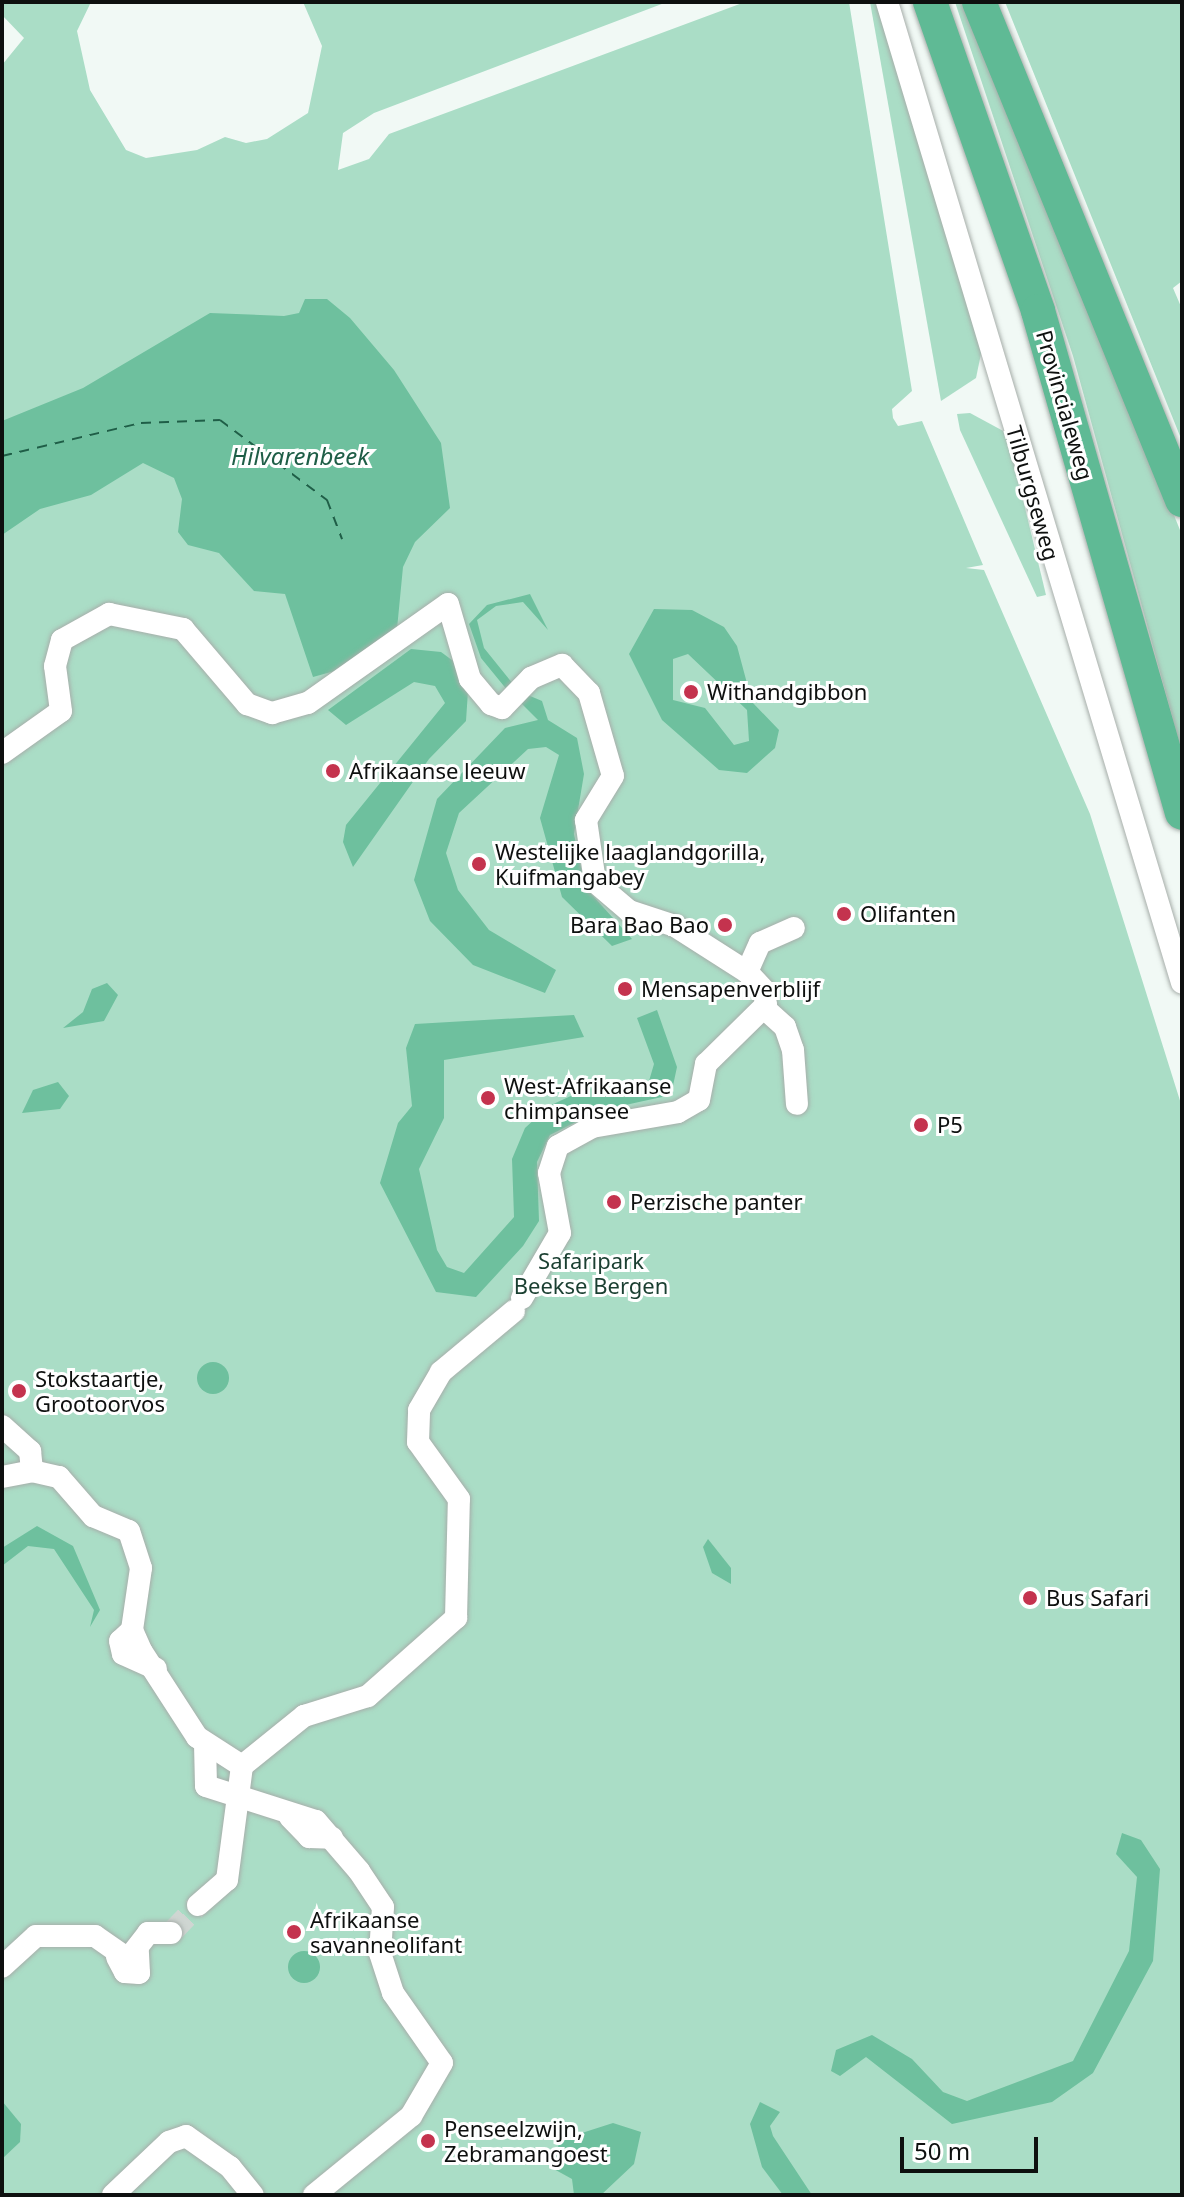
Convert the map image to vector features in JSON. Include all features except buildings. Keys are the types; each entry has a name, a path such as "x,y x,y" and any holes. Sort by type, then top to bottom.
{"highway":[{"name":"Provincialeweg","path":"930,2 1038,311 1182,813"},
{"path":"979,2 1182,500"}],"street":[{"name":"Tilburgseweg","path":"887,2 1182,983"},
{"path":"2,753 61,711 55,666 62,640 109,614 183,629 247,704 272,713 308,703 448,604 453,636 480,697 502,708 546,669 570,667 600,716 613,776 586,820 595,882 629,911 675,926 747,972 764,990 764,1008 706,1064 699,1100 678,1112 592,1127 558,1146 549,1173 560,1233 518,1304 441,1372 419,1410 418,1442 457,1493 460,1611 426,1646 358,1701 304,1716 242,1766 227,1880 198,1905"},
{"path":"747,972 760,943 794,928"},
{"path":"764,1008 785,1027 793,1050 797,1104"},
{"path":"2,1426 30,1451 32,1471"},
{"path":"2,1477 32,1471 73,1486 93,1516 129,1531 139,1545 142,1580 132,1630 205,1744 242,1766"},
{"path":"205,1744 206,1786 271,1801 290,1817 316,1821 381,1900 377,1930 380,1953 393,1993 416,2017 442,2069 426,2095 396,2126 314,2195"},
{"path":"2,1967 19,1946 60,1932 105,1939 128,1954 148,1933 171,1933"},
{"path":"113,2195 169,2142 186,2136 208,2147 253,2195"}],"green space":[{"name":"Safaripark Beekse Bergen","path":"2,2 91,2 77,31 90,90 126,150 146,158 197,150 225,137 246,143 267,139 308,113 322,46 303,2 667,2 374,113 343,133 338,170 369,159 389,134 745,2 849,2 912,391 892,409 893,418 898,426 922,421 983,565 966,568 984,570 1090,814 1182,1107 1182,2195 2,2195 2,65 24,38 2,15"},
{"path":"870,2 877,2 982,349 976,378 941,401"},
{"path":"955,2 967,2 1182,535 1182,752 1073,356"},
{"path":"1005,2 1182,2 1182,281 1173,288 1182,309 1182,441"},
{"path":"970,413 1007,433 1046,595 1037,597 960,430 957,414"}],"water":[{"name":"Hilvarenbeek","path":"305,299 327,299 350,318 394,370 441,443 450,508 415,542 403,567 397,629 342,669 313,677 285,594 254,591 219,553 188,545 178,532 182,499 174,478 143,463 91,495 40,509 2,535 2,421 83,388 210,313 284,316 299,313"},
{"path":"530,594 548,630 523,602 496,606 477,620 484,648 517,689 512,696 481,658 469,624 487,605"},
{"path":"654,609 692,610 724,627 737,646 752,702 779,730 775,748 747,773 719,770 662,720 629,654","holes":["688,654 747,710 749,741 734,745 705,708 673,700 673,659"]},
{"path":"411,649 441,652 456,663 468,691 466,721 429,759 353,867 343,842 346,825 445,703 435,686 414,682 346,725 328,710"},
{"path":"523,693 542,701 548,720 577,738 584,774 574,834 585,887 632,939 612,946 562,897 540,818 559,755 546,747 528,749 459,813 446,853 458,890 489,930 556,970 545,993 473,965 430,921 414,880 437,799 505,728 538,720 518,700"},
{"path":"107,983 118,995 104,1021 63,1028 83,1012 92,989"},
{"path":"657,1010 677,1067 671,1095 598,1111 550,1135 537,1162 539,1221 523,1246 476,1297 436,1292 380,1183 398,1123 412,1106 406,1048 415,1024 574,1015 584,1037 444,1060 444,1118 419,1169 437,1250 447,1267 464,1273 514,1217 512,1159 525,1128 549,1106 586,1089 649,1081 654,1064 637,1018"},
{"path":"58,1082 69,1096 60,1109 22,1113 33,1090"},
{"path":"213,1362 224,1367 229,1378 224,1389 213,1394 202,1389 197,1378 202,1367"},
{"path":"37,1526 73,1546 100,1610 90,1627 94,1610 54,1549 28,1546 2,1566 2,1548"},
{"path":"708,1539 731,1568 731,1584 712,1573 703,1547"},
{"path":"1122,1833 1141,1840 1160,1869 1153,1961 1093,2073 1052,2102 952,2124 866,2057 840,2076 831,2071 836,2050 872,2035 912,2059 943,2092 967,2101 1073,2061 1129,1951 1137,1877 1116,1854"},
{"path":"304,1951 316,1955 320,1967 316,1979 304,1983 292,1979 288,1967 292,1955"},
{"path":"2,2101 21,2124 20,2142 2,2159"},
{"path":"760,2102 780,2112 770,2126 773,2136 812,2195 783,2195 762,2167 750,2124"},
{"path":"613,2123 641,2132 634,2164 601,2195 574,2195 572,2179 552,2168 560,2140"}],"ferry route":[{"path":"2,456 141,423 220,420 327,500 342,539"}],"tunnel":[{"path":"171,1933 198,1905"}],"place":[{"name":"Withandgibbon","path":"691,692"},
{"name":"Afrikaanse leeuw","path":"333,771"},
{"name":"Westelijke laaglandgorilla, Kuifmangabey","path":"479,864"},
{"name":"Olifanten","path":"844,914"},
{"name":"Bara Bao Bao","path":"725,925"},
{"name":"Mensapenverblijf","path":"625,989"},
{"name":"West-Afrikaanse chimpansee","path":"488,1098"},
{"name":"P5","path":"921,1125"},
{"name":"Perzische panter","path":"614,1202"},
{"name":"Stokstaartje, Grootoorvos","path":"19,1391"},
{"name":"Bus Safari","path":"1030,1598"},
{"name":"Afrikaanse savanneolifant","path":"294,1932"},
{"name":"Penseelzwijn, Zebramangoest","path":"428,2141"}]}
